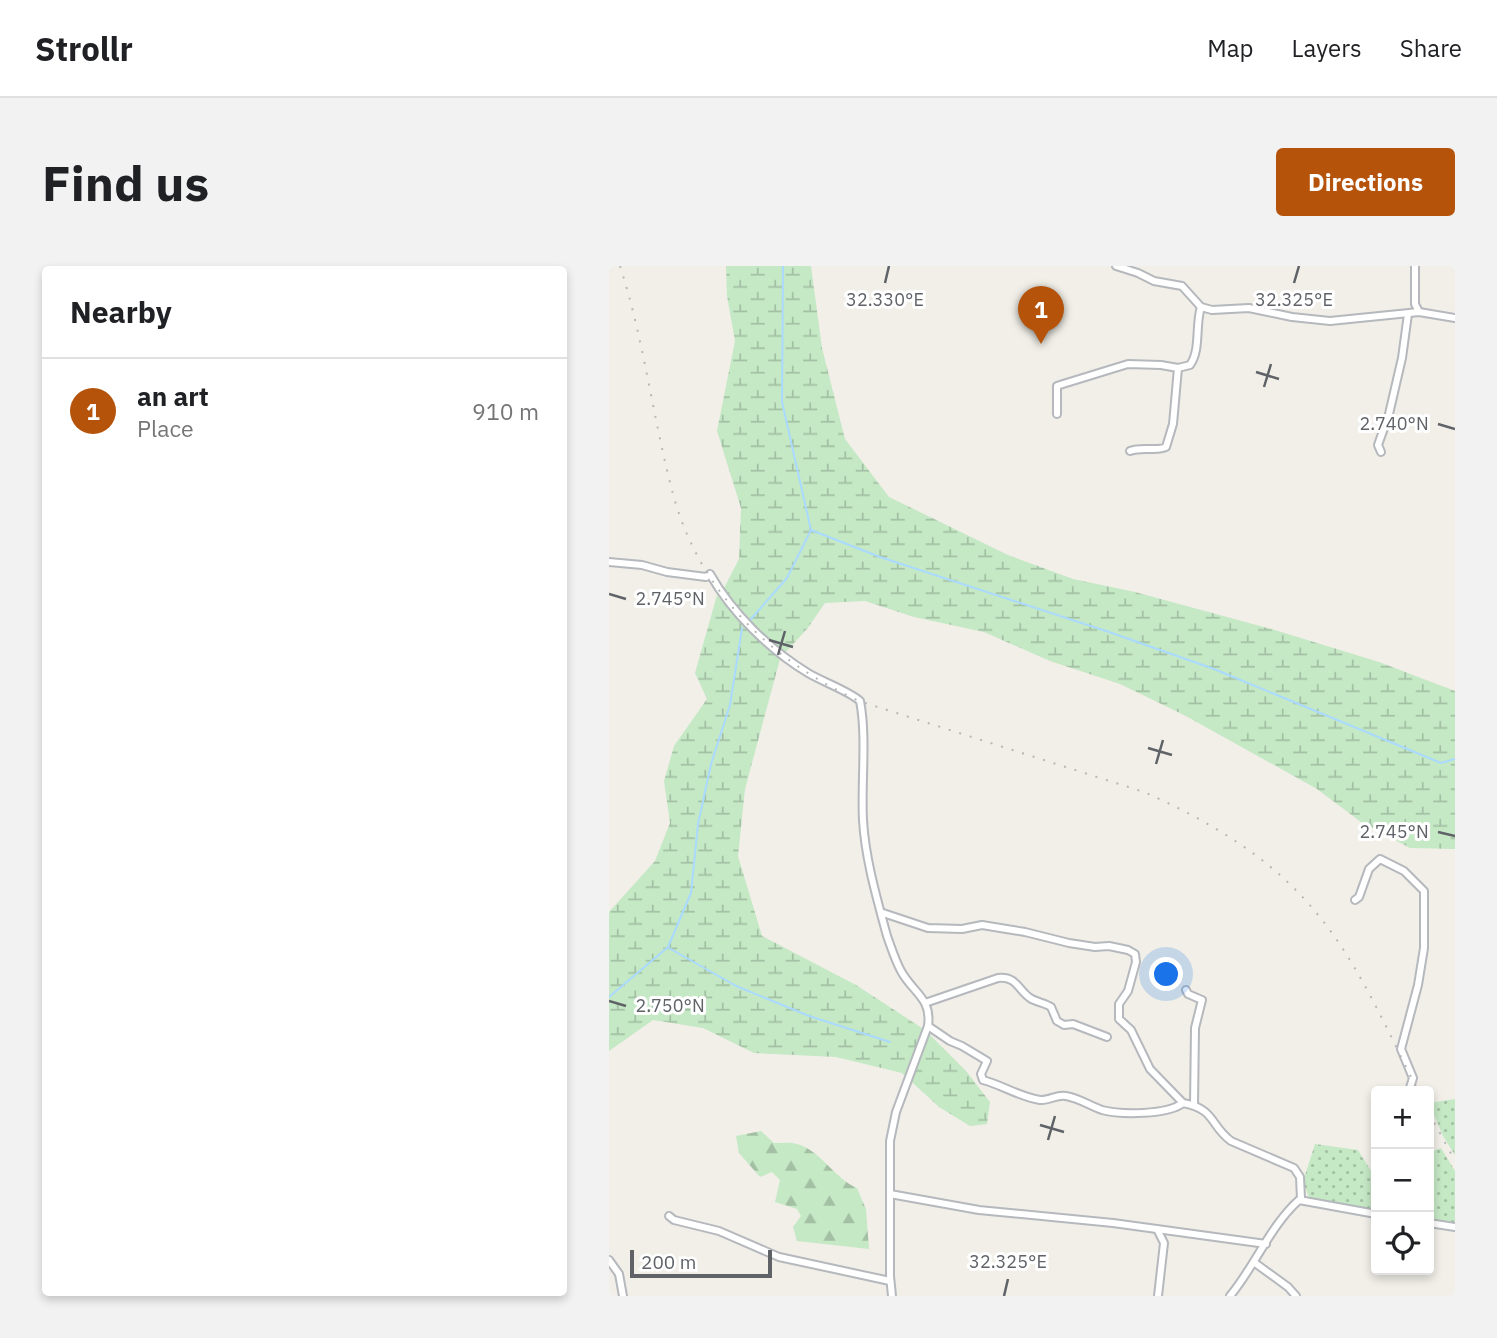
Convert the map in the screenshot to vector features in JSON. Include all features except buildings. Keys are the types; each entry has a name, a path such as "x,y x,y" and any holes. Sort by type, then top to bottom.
{"street":[{"path":"1116,266 1154,281 1182,286 1201,307 1224,311 1249,308 1304,319 1330,321 1419,312 1455,318"},
{"path":"1415,266 1415,304 1419,312"},
{"path":"1057,414 1057,386 1128,364 1178,368 1193,362 1201,307"},
{"path":"1381,452 1378,444 1389,414 1402,358 1408,314"},
{"path":"1130,451 1139,448 1159,450 1166,447 1173,424 1178,368"},
{"path":"609,562 706,577 710,574 732,605 769,644 806,672 859,700 864,834 889,940 901,972 926,1003 930,1016 893,1122 889,1147 892,1296"},
{"path":"1355,900 1359,897 1372,864 1380,859 1404,872 1424,891 1424,947 1418,985 1401,1049 1413,1078 1411,1086"},
{"path":"883,913 928,928 962,929 982,925 1069,943 1109,946 1132,952 1136,962 1128,991 1119,1004 1120,1021 1131,1030 1150,1069 1183,1103 1194,1105 1209,1114 1231,1141 1293,1168 1300,1177 1301,1199 1288,1212 1230,1296"},
{"path":"926,1003 998,978 1008,978 1019,984 1028,997 1051,1007 1057,1021 1107,1037"},
{"path":"1186,990 1188,994 1202,1000 1195,1028 1194,1105"},
{"path":"928,1027 987,1061 981,1074 983,1080 1000,1084 1022,1095 1044,1100 1068,1096 1111,1111 1167,1111 1183,1103"},
{"path":"890,1194 979,1210 1266,1244"},
{"path":"1301,1199 1371,1213"},
{"path":"669,1216 674,1220 719,1231 767,1253 890,1281"},
{"path":"1434,1224 1455,1227"},
{"path":"1157,1229 1164,1243 1158,1296"},
{"path":"609,1260 619,1275 623,1296"},
{"path":"1255,1263 1296,1296"}],"green space":[{"path":"726,266 811,266 822,348 845,439 889,497 1008,555 1073,579 1135,592 1278,631 1379,662 1455,691 1455,849 1410,848 1361,822 1317,789 1184,715 1120,684 1050,661 984,632 914,617 865,601 825,603 807,629 784,654 764,638 723,590 739,559 741,508 717,431 735,341 727,296"},
{"path":"717,595 760,642 780,659 745,789 738,856 762,936 856,985 925,1030 966,1071 990,1102 987,1124 970,1126 939,1107 902,1073 836,1057 754,1053 703,1028 653,1020 609,1051 609,912 655,861 670,823 664,781 674,746 707,699 695,673"},
{"path":"1455,1099 1455,1155 1434,1115 1434,1102"},
{"path":"761,1131 774,1143 791,1143 805,1147 857,1188 866,1209 869,1249 797,1241 793,1227 801,1216 797,1209 775,1202 780,1180 772,1172 760,1177 739,1153 736,1136"},
{"path":"1315,1144 1358,1150 1371,1171 1371,1209 1309,1197 1303,1182"},
{"path":"1441,1148 1455,1171 1455,1225 1434,1222 1434,1150"}],"waterway":[{"path":"751,619 787,578 811,530 782,402 783,266"},
{"path":"811,530 880,557 1214,669 1441,763 1455,759"},
{"path":"609,997 668,947 691,893 698,824 711,764 730,705 742,628"},
{"path":"669,948 736,986 809,1016 890,1042"}],"railway":[{"path":"620,266 636,322 666,466 685,529 701,562 742,618 796,665 859,701 1144,792 1236,841 1277,873 1330,930 1359,974 1415,1086"},
{"path":"1434,1122 1455,1161"}],"place":[{"name":"an art","path":"1041,344"}]}
